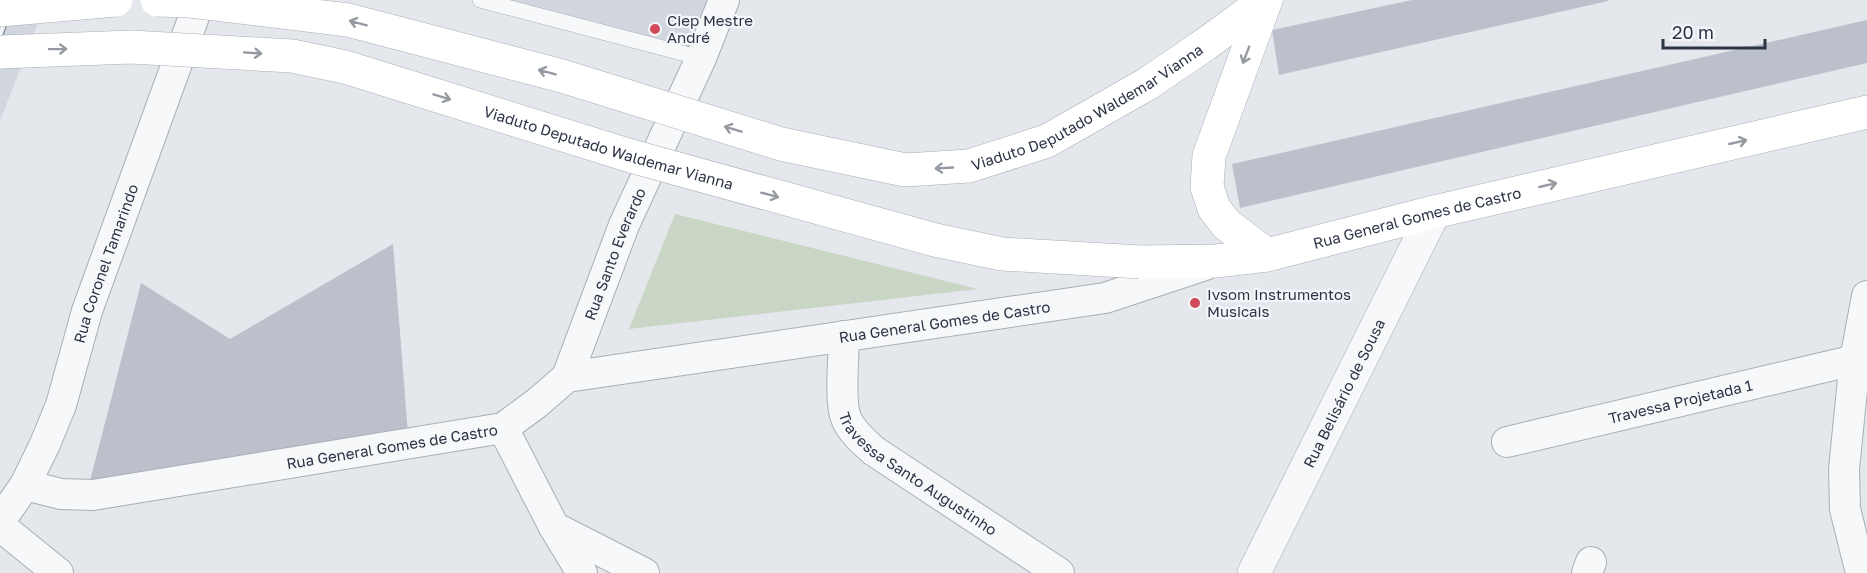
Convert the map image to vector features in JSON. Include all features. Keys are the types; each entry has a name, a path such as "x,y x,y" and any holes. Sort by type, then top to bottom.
{"main road":[{"path":"0,10 116,0"},
{"name":"Viaduto Deputado Waldemar Vianna","path":"157,0 190,1 348,20 562,76 781,144 905,170 969,166 1047,141 1147,84 1266,0"},
{"path":"1266,0 1209,156 1207,187 1214,208 1226,224 1267,255"},
{"name":"Viaduto Deputado Waldemar Vianna","path":"0,52 131,47 292,56 345,67 631,156 934,240 1002,254 1140,262 1216,261"},
{"name":"Rua General Gomes de Castro","path":"1216,261 1267,255 1434,212 1867,112"}],"street":[{"name":"Rua Coronel Tamarindo","path":"0,521 24,485 45,444 61,405 87,311 200,0"},
{"name":"Rua Santo Everardo","path":"567,377 624,225 701,58 724,0"},
{"name":"Rua Belisário de Sousa","path":"1254,573 1434,212"},
{"name":"Rua General Gomes de Castro","path":"24,485 61,494 93,495 503,428 567,377 1105,298 1216,261"},
{"path":"1861,573 1845,509 1856,474 1856,360 1867,296"},
{"name":"Travessa Santo Augustinho","path":"844,336 843,397 846,418 858,436 874,451 1059,573"},
{"name":"Travessa Projetada 1","path":"1507,442 1856,360"},
{"path":"503,428 554,527 582,573"},
{"path":"0,526 58,573"},
{"path":"554,527 644,573"}],"lane":[{"path":"480,0 701,58"}],"shaded area":[{"path":"0,0 47,0 0,121"},
{"name":"Ciep Mestre André","path":"495,0 724,0 701,58"}],"green space":[{"path":"675,214 978,289 629,329"}],"building":[{"path":"1412,0 1608,1 1279,75 1272,30"},
{"path":"1867,20 1867,63 1240,208 1232,164"},
{"path":"393,244 408,434 90,481 141,283 230,339"}],"railway":[{"path":"0,35 13,0"}],"place":[{"name":"Ciep Mestre André","path":"655,29"},
{"name":"Ivsom Instrumentos Musicais","path":"1195,303"}]}
